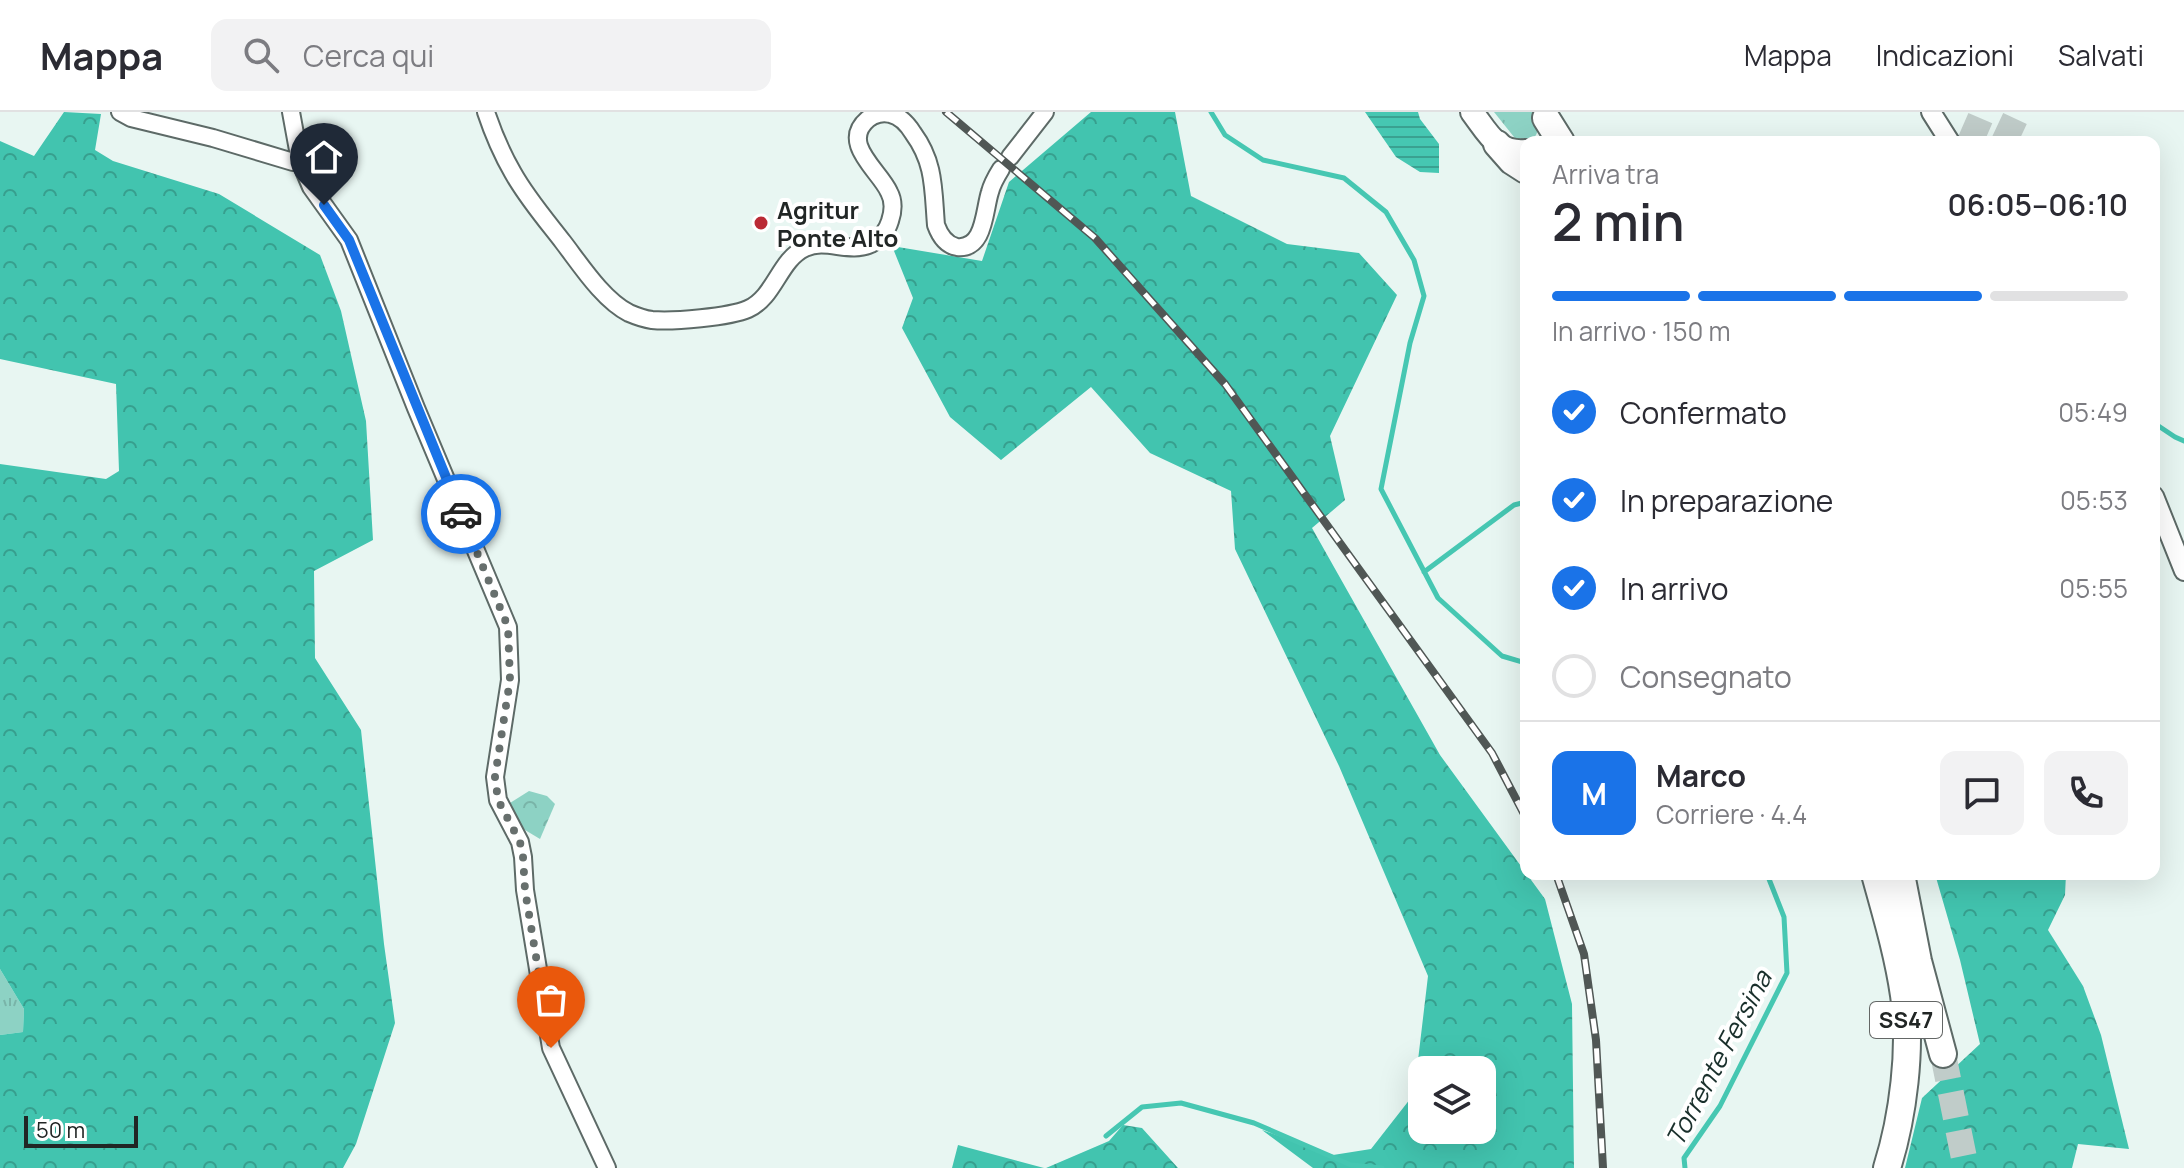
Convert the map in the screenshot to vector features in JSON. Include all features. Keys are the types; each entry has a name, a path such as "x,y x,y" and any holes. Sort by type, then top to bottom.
{"highway":[{"path":"1497,144 1520,166"},
{"name":"SS47","path":"1876,880 1905,996 1907,1031 1902,1106 1887,1168"},
{"name":"SS47","path":"1902,880 1918,961 1943,1054"}],"main road":[{"path":"1472,112 1497,144 1512,152 1520,151"}],"street":[{"path":"120,112 131,118 293,162 300,161"},
{"path":"291,112 300,161 311,187 349,240 508,627 510,680 495,777 498,800 520,842 551,1048 607,1168"},
{"path":"486,112 513,173 585,270 613,302 627,312 652,320 742,311 760,301 788,262 801,250 821,244 860,247 878,240 891,219 892,201 890,192 861,152 859,133 872,116 882,113 899,118 908,125 923,147 931,169 939,234 949,244 965,246 976,239 983,226 989,193 1005,163 1045,112"},
{"path":"1931,112 1946,136"},
{"path":"2160,511 2184,571"}],"green space":[{"path":"64,112 101,114 95,150 113,161 219,194 320,255 341,311 366,421 373,540 314,571 315,658 361,730 395,1023 356,1144 343,1168 0,1168 0,1035 23,1032 24,1009 0,969 0,464 106,479 119,471 116,384 0,359 0,141 34,156"},
{"path":"1091,112 1175,112 1191,196 1287,244 1359,253 1397,295 1330,436 1345,500 1312,528 1440,755 1520,865 1520,880 1531,880 1545,899 1572,1004 1574,1168 1313,1168 1262,1130 1333,1155 1371,1149 1408,1102 1408,1144 1496,1144 1496,1056 1419,1056 1428,976 1339,766 1235,549 1231,491 1150,453 1091,387 1001,460 950,417 902,328 913,298 892,246 982,261 1009,182"},
{"path":"1494,112 1537,112 1535,136 1520,136 1518,142"},
{"path":"529,791 547,796 555,804 540,839 525,830 507,805"},
{"path":"1937,880 2066,880 2065,895 2048,930 2083,986 2101,1035 2129,1149 2078,1144 2072,1168 1905,1168 1922,1098 1980,1044"},
{"path":"0,969 24,1009 23,1032 0,1035"},
{"path":"1123,1125 1142,1128 1178,1168 1046,1168 1109,1141"},
{"path":"958,1145 1044,1168 952,1168"}],"shaded area":[{"path":"1365,112 1418,112 1439,144 1439,173 1420,172 1396,157"}],"waterway":[{"name":"Torrente Fersina","path":"1211,112 1225,135 1263,160 1344,178 1386,212 1414,260 1424,296 1410,343 1381,489 1438,598 1502,656 1520,661"},
{"path":"2160,427 2184,441"},
{"path":"1424,572 1520,504"},
{"name":"Torrente Fersina","path":"1685,1168 1684,1158 1720,1106 1787,973 1784,917 1769,880"},
{"path":"1106,1136 1142,1107 1181,1103 1254,1123 1351,1165 1382,1168"}],"tunnel":[{"path":"1973,136 1983,112"},
{"path":"2007,136 2018,112"},
{"path":"1943,1054 1966,1168"}],"railway":[{"path":"946,112 1095,238 1225,384 1492,753 1520,807"},
{"path":"1558,880 1584,954 1596,1040 1603,1168"}],"way so far":[{"path":"461,514 508,627 510,680 495,777 498,800 520,842 551,1048"}],"place":[{"name":"Agritur Ponte Alto","path":"761,223"}],"route":[{"path":"324,205 349,240 461,514"}]}
